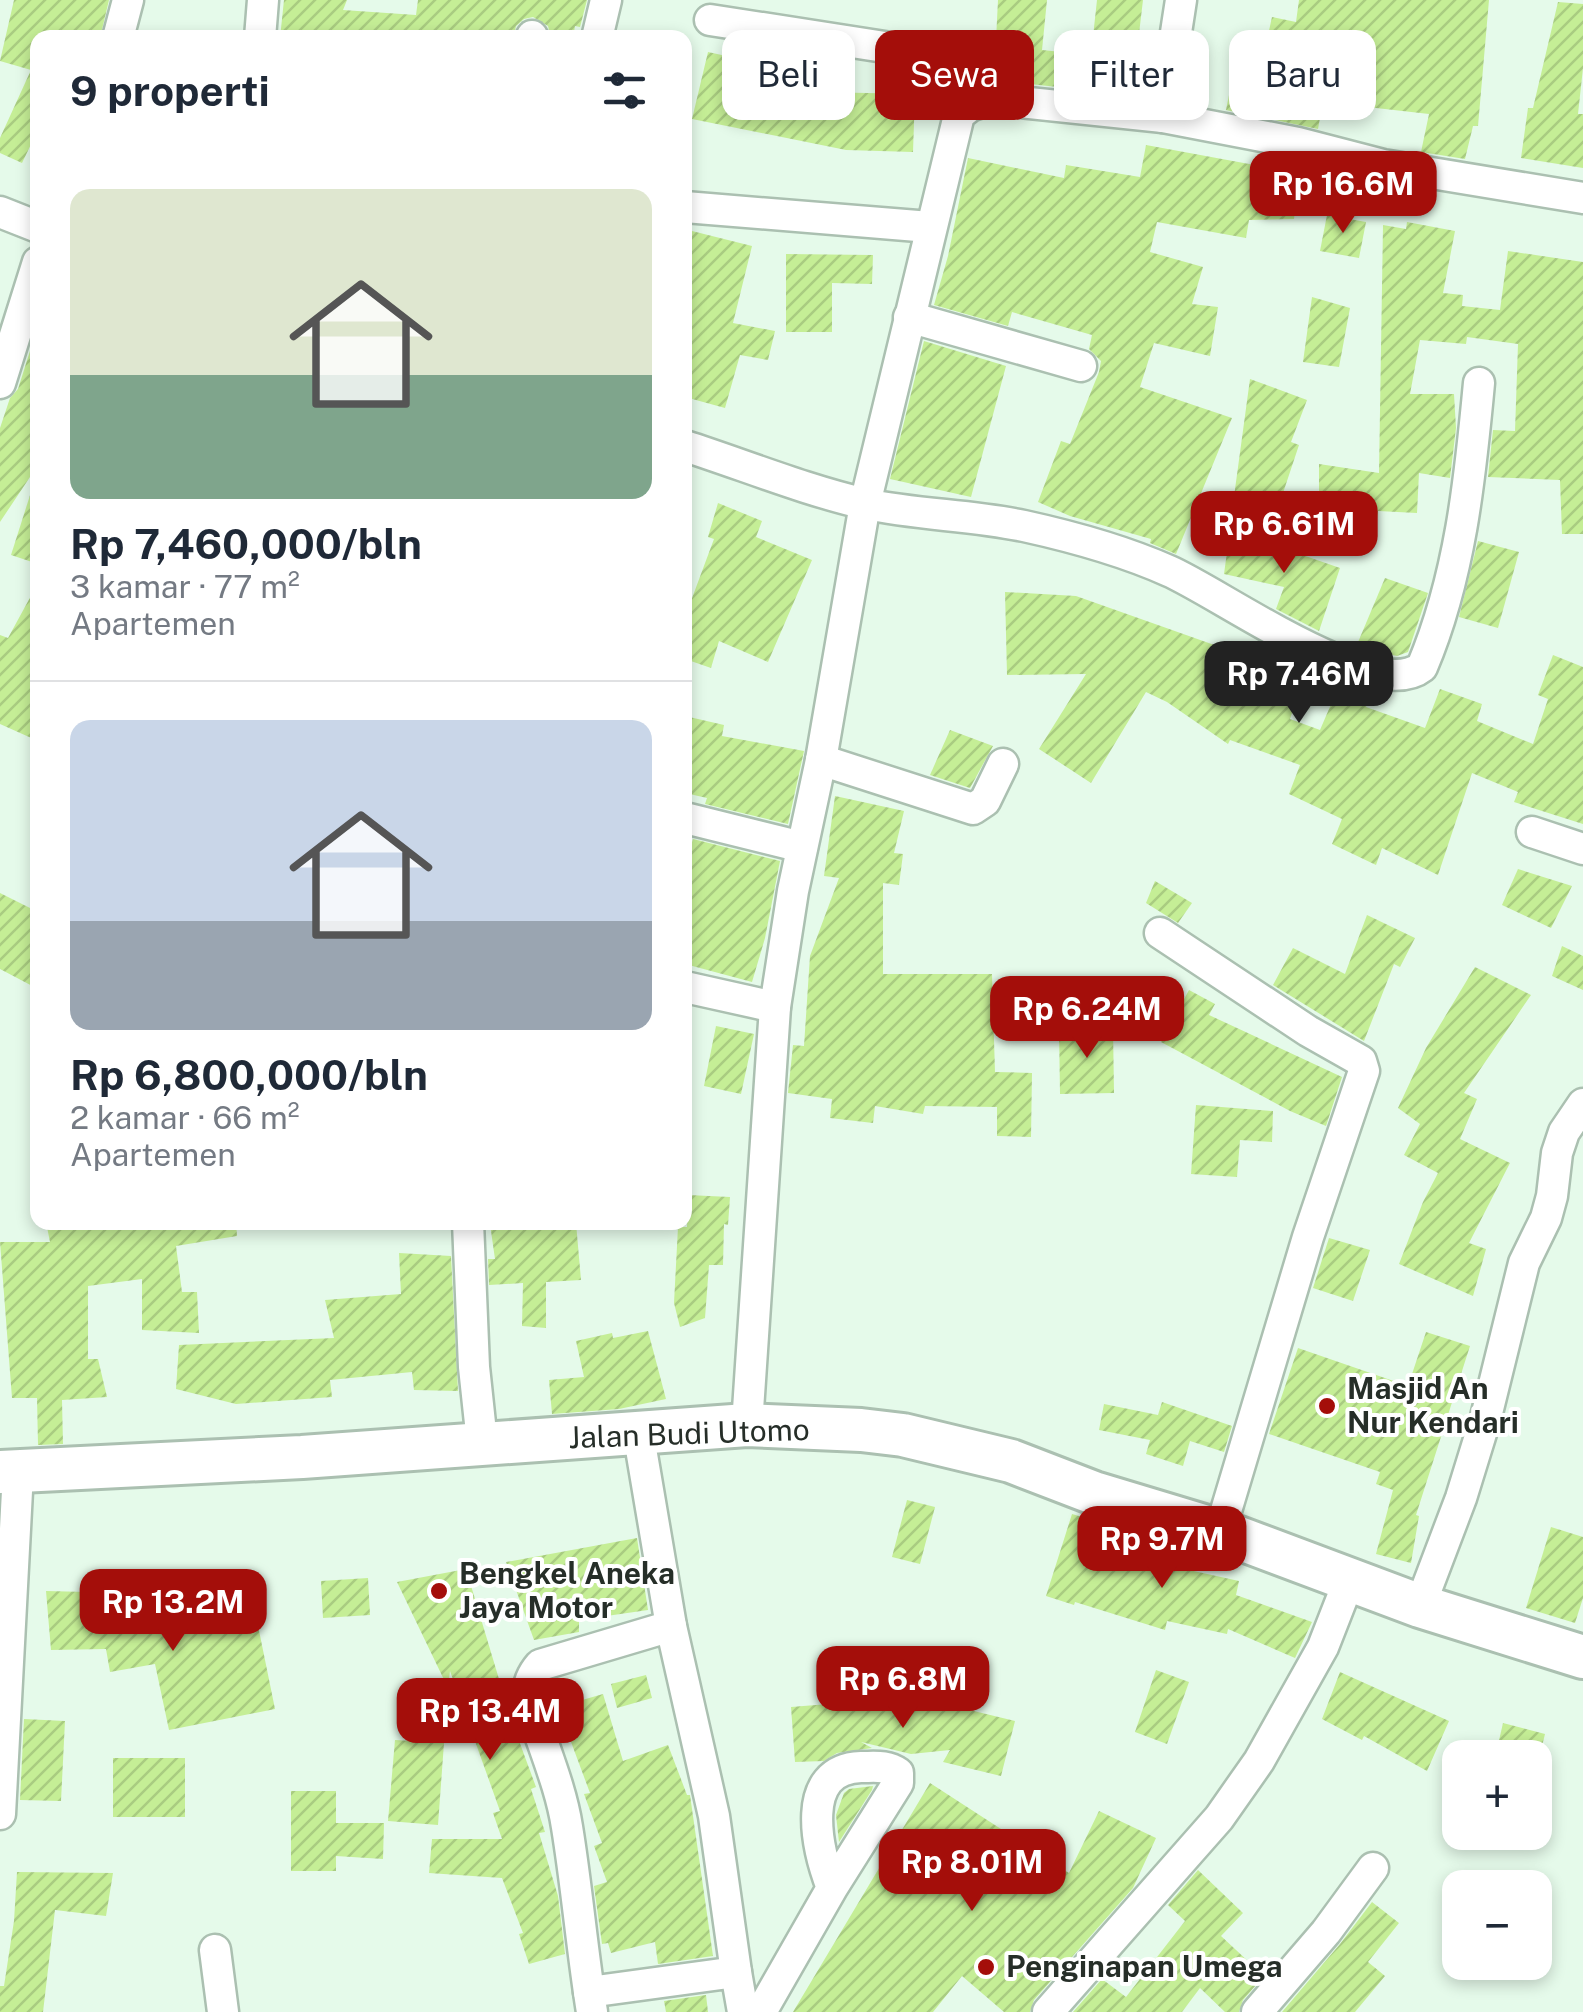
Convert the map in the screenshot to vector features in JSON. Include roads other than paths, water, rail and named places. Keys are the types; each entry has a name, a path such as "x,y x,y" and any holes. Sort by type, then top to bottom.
{"main road":[{"name":"Jalan Budi Utomo","path":"9,1472 302,1457 747,1425 861,1430 946,1444 1011,1461 1094,1493 1220,1531 1420,1606 1583,1658"}],"street":[{"path":"120,30 128,0"},
{"path":"261,30 263,0"},
{"path":"599,30 606,0"},
{"path":"1176,30 1181,0"},
{"path":"710,20 875,46"},
{"path":"747,1425 775,1007 865,504 957,120"},
{"path":"1179,120 1298,142 1383,166 1583,198"},
{"path":"692,208 930,227"},
{"path":"0,212 30,224"},
{"path":"0,383 30,287"},
{"path":"909,317 1080,366"},
{"path":"692,448 865,504 1022,526 1128,553 1197,583 1312,651 1381,675 1404,676 1422,667 1442,618 1469,488 1479,383"},
{"path":"821,760 974,809 985,801 1004,764"},
{"path":"692,820 802,847"},
{"path":"1532,832 1583,849"},
{"path":"1160,933 1308,1031 1362,1061 1364,1071 1308,1237 1220,1531"},
{"path":"692,989 775,1007"},
{"path":"1420,1606 1462,1498 1524,1263 1552,1196 1557,1152 1564,1132 1583,1104"},
{"path":"468,1230 474,1367 482,1442"},
{"path":"638,1431 671,1626 704,1763 742,2012"},
{"path":"0,1814 9,1472"},
{"path":"1048,2012 1219,1818 1260,1761 1323,1647 1350,1578"},
{"path":"671,1626 540,1665 531,1675 527,1698 550,1761 566,1823 591,2002 736,1972"},
{"path":"1257,2012 1326,1932 1373,1868"},
{"path":"761,2012 832,1888"},
{"path":"214,1950 223,2012"}],"place":[{"name":"Masjid An Nur Kendari","path":"1327,1406"},
{"name":"Bengkel Aneka Jaya Motor","path":"439,1591"},
{"name":"Penginapan Umega","path":"986,1967"}]}
